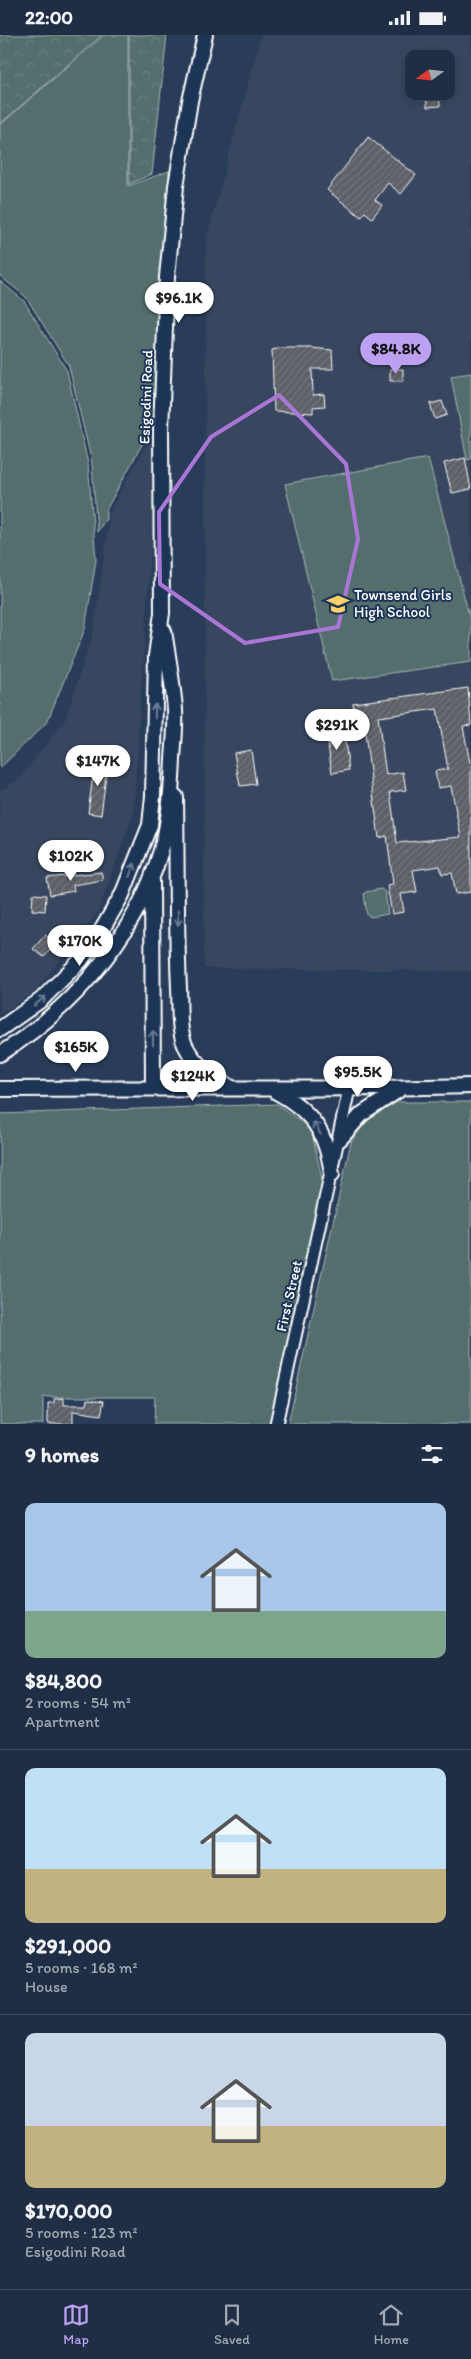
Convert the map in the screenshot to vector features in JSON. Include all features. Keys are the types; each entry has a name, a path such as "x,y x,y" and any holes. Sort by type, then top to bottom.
{"main road":[{"name":"Esigodini Road","path":"0,1054 21,1041 83,987 138,908 165,835 172,777 175,711 162,613 161,430 167,277 176,186 190,101 205,35"},
{"name":"Esigodini Road","path":"0,1029 41,1000 80,960 100,933 122,895 150,825 153,796 156,656 162,613"},
{"path":"175,711 178,955 181,1030 185,1045 200,1067 210,1076 234,1089"},
{"path":"150,825 153,1087"},
{"path":"0,1089 153,1087 272,1090 471,1086"},
{"path":"340,1139 362,1114 402,1088"},
{"path":"272,1090 296,1103 312,1119 326,1144 332,1174"}],"street":[{"name":"First Street","path":"276,1424 340,1139 349,1089"}],"highlighted area":[{"path":"279,395 346,464 358,539 338,627 245,643 160,584 159,512 211,437"}],"shaded area":[{"name":"Townsend Girls High School","path":"261,35 471,35 471,971 204,968 206,241"},
{"path":"159,422 133,814 98,912 34,992 0,1014 0,791 20,778 65,720 93,634 111,509"}],"green space":[{"path":"0,35 102,35 0,124"},
{"path":"104,35 128,35 128,186 169,171 156,419 106,510 106,519 97,532 92,463 69,366 26,297 0,276 0,125"},
{"path":"129,35 167,35 152,174 129,184"},
{"path":"0,281 24,301 67,371 88,464 96,560 85,629 47,722 0,768"},
{"path":"471,373 471,459 467,460 451,376"},
{"path":"428,458 471,623 471,662 332,681 285,484"},
{"path":"381,889 385,892 388,914 371,917 367,915 364,894"},
{"path":"397,1102 471,1102 471,1424 288,1424 351,1142 367,1120"},
{"path":"277,1104 311,1129 323,1183 269,1424 154,1424 155,1397 43,1397 43,1424 0,1424 0,1114"}],"building":[{"path":"427,100 440,100 440,106 427,107"},
{"path":"368,137 416,175 401,194 388,183 375,200 382,205 372,218 365,212 361,217 327,190"},
{"path":"281,348 332,350 333,369 312,369 313,395 324,394 325,406 313,407 313,413 274,411 272,350"},
{"path":"390,369 403,369 403,381 390,381"},
{"path":"442,401 447,415 435,419 430,404"},
{"path":"465,458 471,489 452,493 444,463"},
{"path":"468,688 471,725 463,726 471,768 471,892 456,894 452,873 442,874 440,866 413,870 417,892 401,894 404,912 392,914 387,885 393,884 387,836 379,838 363,719 355,720 353,703","holes":["437,709 448,769 435,771 438,788 451,786 461,837 397,843 390,792 406,790 403,772 386,775 378,717"]},
{"path":"343,728 349,770 332,773 326,731"},
{"path":"251,750 256,784 240,786 234,753"},
{"path":"95,760 108,760 101,815 88,813"},
{"path":"101,872 103,880 73,885 74,891 50,895 47,878"},
{"path":"33,894 46,895 45,911 32,910"},
{"path":"45,935 56,943 44,957 33,949"},
{"path":"64,1398 64,1405 87,1405 88,1399 104,1401 101,1415 73,1411 73,1424 48,1424 48,1403 54,1403 54,1399"}],"place":[{"name":"Townsend Girls High School","path":"338,604"}]}
